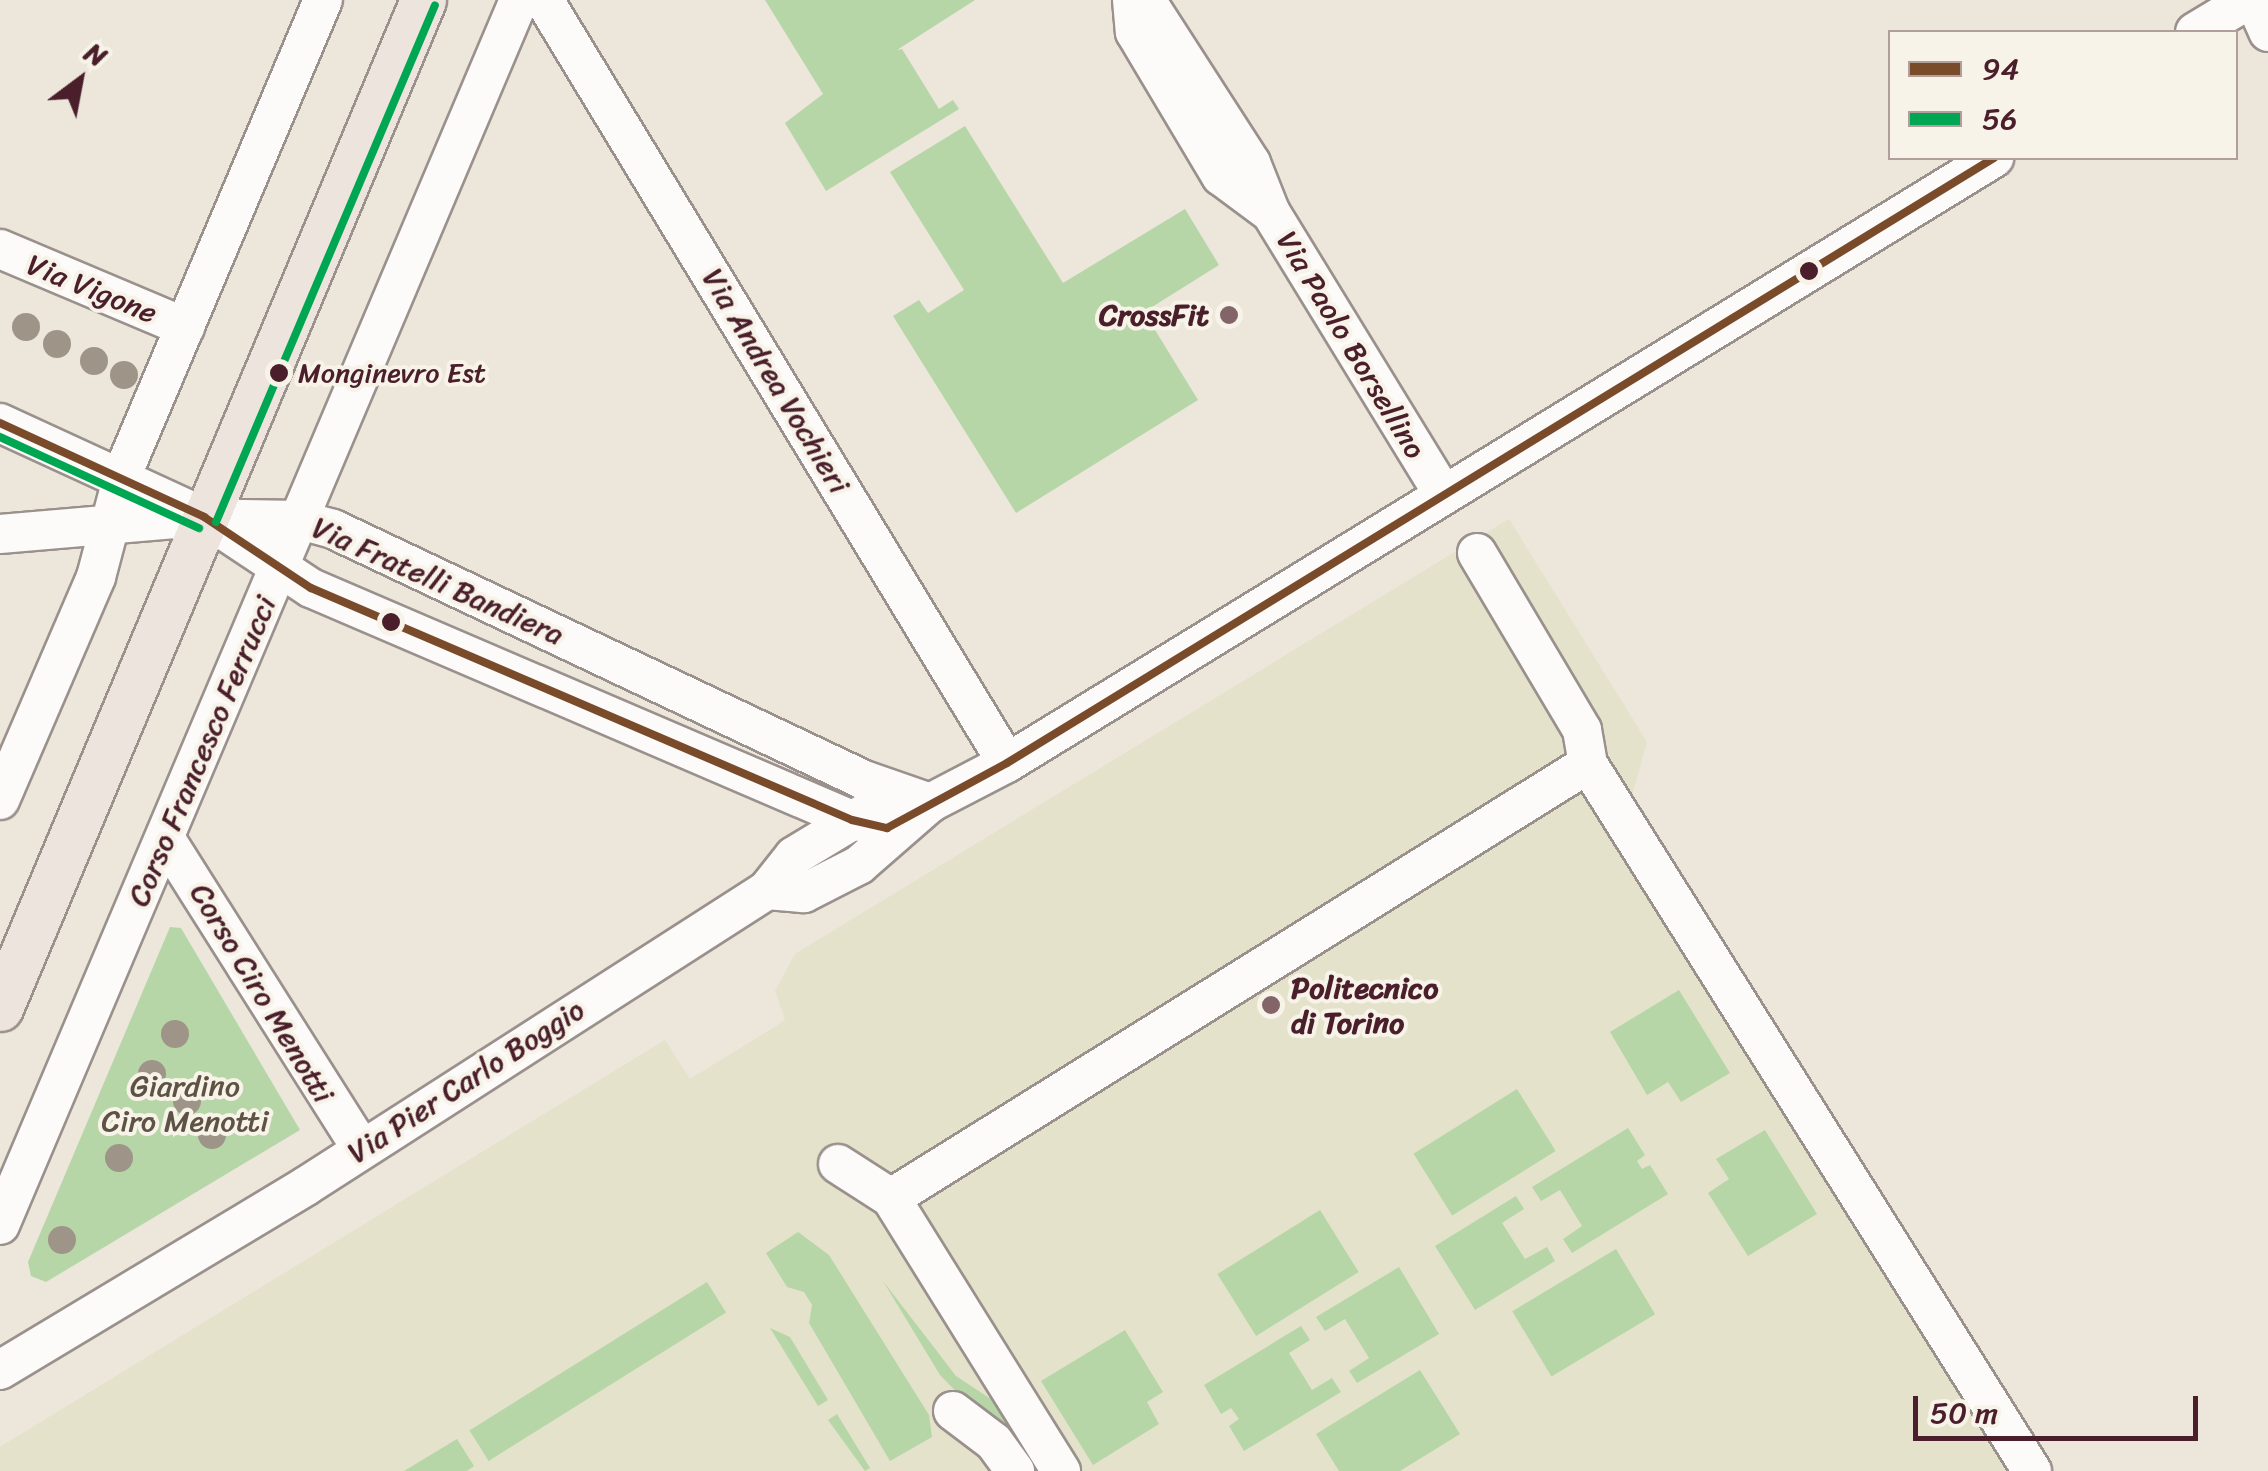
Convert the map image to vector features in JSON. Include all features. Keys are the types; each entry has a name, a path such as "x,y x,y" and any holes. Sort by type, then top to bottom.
{"main road":[{"path":"0,1008 423,0"}],"street":[{"path":"0,800 96,577 121,478 324,0"},
{"name":"Via Paolo Borsellino","path":"1132,0 1135,32 1221,176 1271,214 1443,494"},
{"path":"1146,0 1251,162 1271,214"},
{"path":"2200,30 2252,0 2268,32"},
{"name":"Corso Francesco Ferrucci","path":"0,1224 300,520 543,2"},
{"name":"Via Andrea Vochieri","path":"543,2 1007,763"},
{"name":"Via Paolo Borsellino","path":"911,806 1007,763 1991,160"},
{"name":"Via Vigone","path":"4,262 185,327"},
{"path":"0,423 204,518"},
{"path":"0,534 204,518"},
{"name":"Via Fratelli Bandiera","path":"204,518 300,520 348,536 911,806"},
{"name":"Via Fratelli Bandiera","path":"204,518 279,570 852,820"},
{"path":"1477,552 1582,730 1588,764 2029,1470"},
{"path":"891,1198 1588,764"},
{"path":"767,890 794,856 852,820 911,806"},
{"name":"Via Pier Carlo Boggio","path":"0,1370 306,1186 360,1147 767,890 804,893 830,882 911,806"},
{"path":"1311,921 1486,812 1492,823"},
{"name":"Corso Ciro Menotti","path":"165,838 360,1147"},
{"path":"838,1164 891,1198 1061,1471"},
{"path":"954,1411 994,1442 1016,1471"}],"shaded area":[{"name":"Politecnico di Torino","path":"1509,519 1647,742 1632,795 2050,1471 0,1471 0,1447 665,1040 690,1079 778,1025 785,1019 775,991 795,954"}],"green space":[{"path":"765,0 975,0 897,50 902,49 939,109 953,100 959,109 826,191 785,123 823,94"},
{"path":"965,126 1063,283 1185,209 1219,265 1144,312 1198,400 1016,513 893,316 919,300 928,313 964,290 890,172"},
{"name":"Giardino Ciro Menotti","path":"170,927 181,928 300,1130 46,1282 31,1276 28,1262"},
{"path":"1679,990 1730,1073 1681,1102 1668,1082 1647,1095 1610,1032"},
{"path":"1517,1089 1556,1151 1452,1216 1414,1154"},
{"path":"1628,1128 1645,1155 1637,1161 1642,1169 1650,1165 1668,1194 1572,1253 1563,1239 1582,1226 1560,1190 1541,1201 1532,1187"},
{"path":"1765,1130 1817,1214 1748,1256 1708,1193 1729,1179 1716,1159"},
{"path":"1516,1196 1524,1209 1502,1223 1525,1259 1547,1247 1555,1261 1475,1310 1435,1246"},
{"path":"1320,1210 1359,1272 1256,1336 1217,1274"},
{"path":"798,1232 829,1255 929,1415 932,1437 890,1461 809,1323 812,1305 804,1292 787,1287 766,1253"},
{"path":"1616,1249 1655,1314 1551,1376 1512,1311"},
{"path":"1399,1267 1439,1334 1357,1383 1349,1371 1369,1358 1345,1319 1325,1331 1316,1317"},
{"path":"883,1281 956,1376 1006,1409 1050,1471 1033,1471 940,1375"},
{"path":"707,1282 726,1313 489,1461 470,1430"},
{"path":"1301,1326 1310,1340 1289,1353 1312,1390 1332,1378 1341,1392 1244,1451 1229,1426 1239,1419 1231,1408 1221,1414 1204,1385"},
{"path":"770,1328 790,1337 828,1400 818,1406"},
{"path":"1125,1330 1163,1392 1147,1402 1159,1424 1093,1465 1041,1381"},
{"path":"1420,1370 1460,1434 1400,1471 1339,1471 1316,1434"},
{"path":"837,1414 870,1468 865,1471 828,1420"},
{"path":"457,1439 474,1466 467,1471 404,1471"}],"transit line":[{"name":"56","path":"216,522 435,5"},
{"name":"94","path":"0,423 204,517 311,588 852,820 887,828 1007,763 1991,160"},
{"name":"56","path":"0,437 199,528"}],"place":[{"name":"CrossFit","path":"1229,315"},
{"name":"Monginevro Est","path":"279,373"},
{"name":"Politecnico di Torino","path":"1271,1005"}]}
